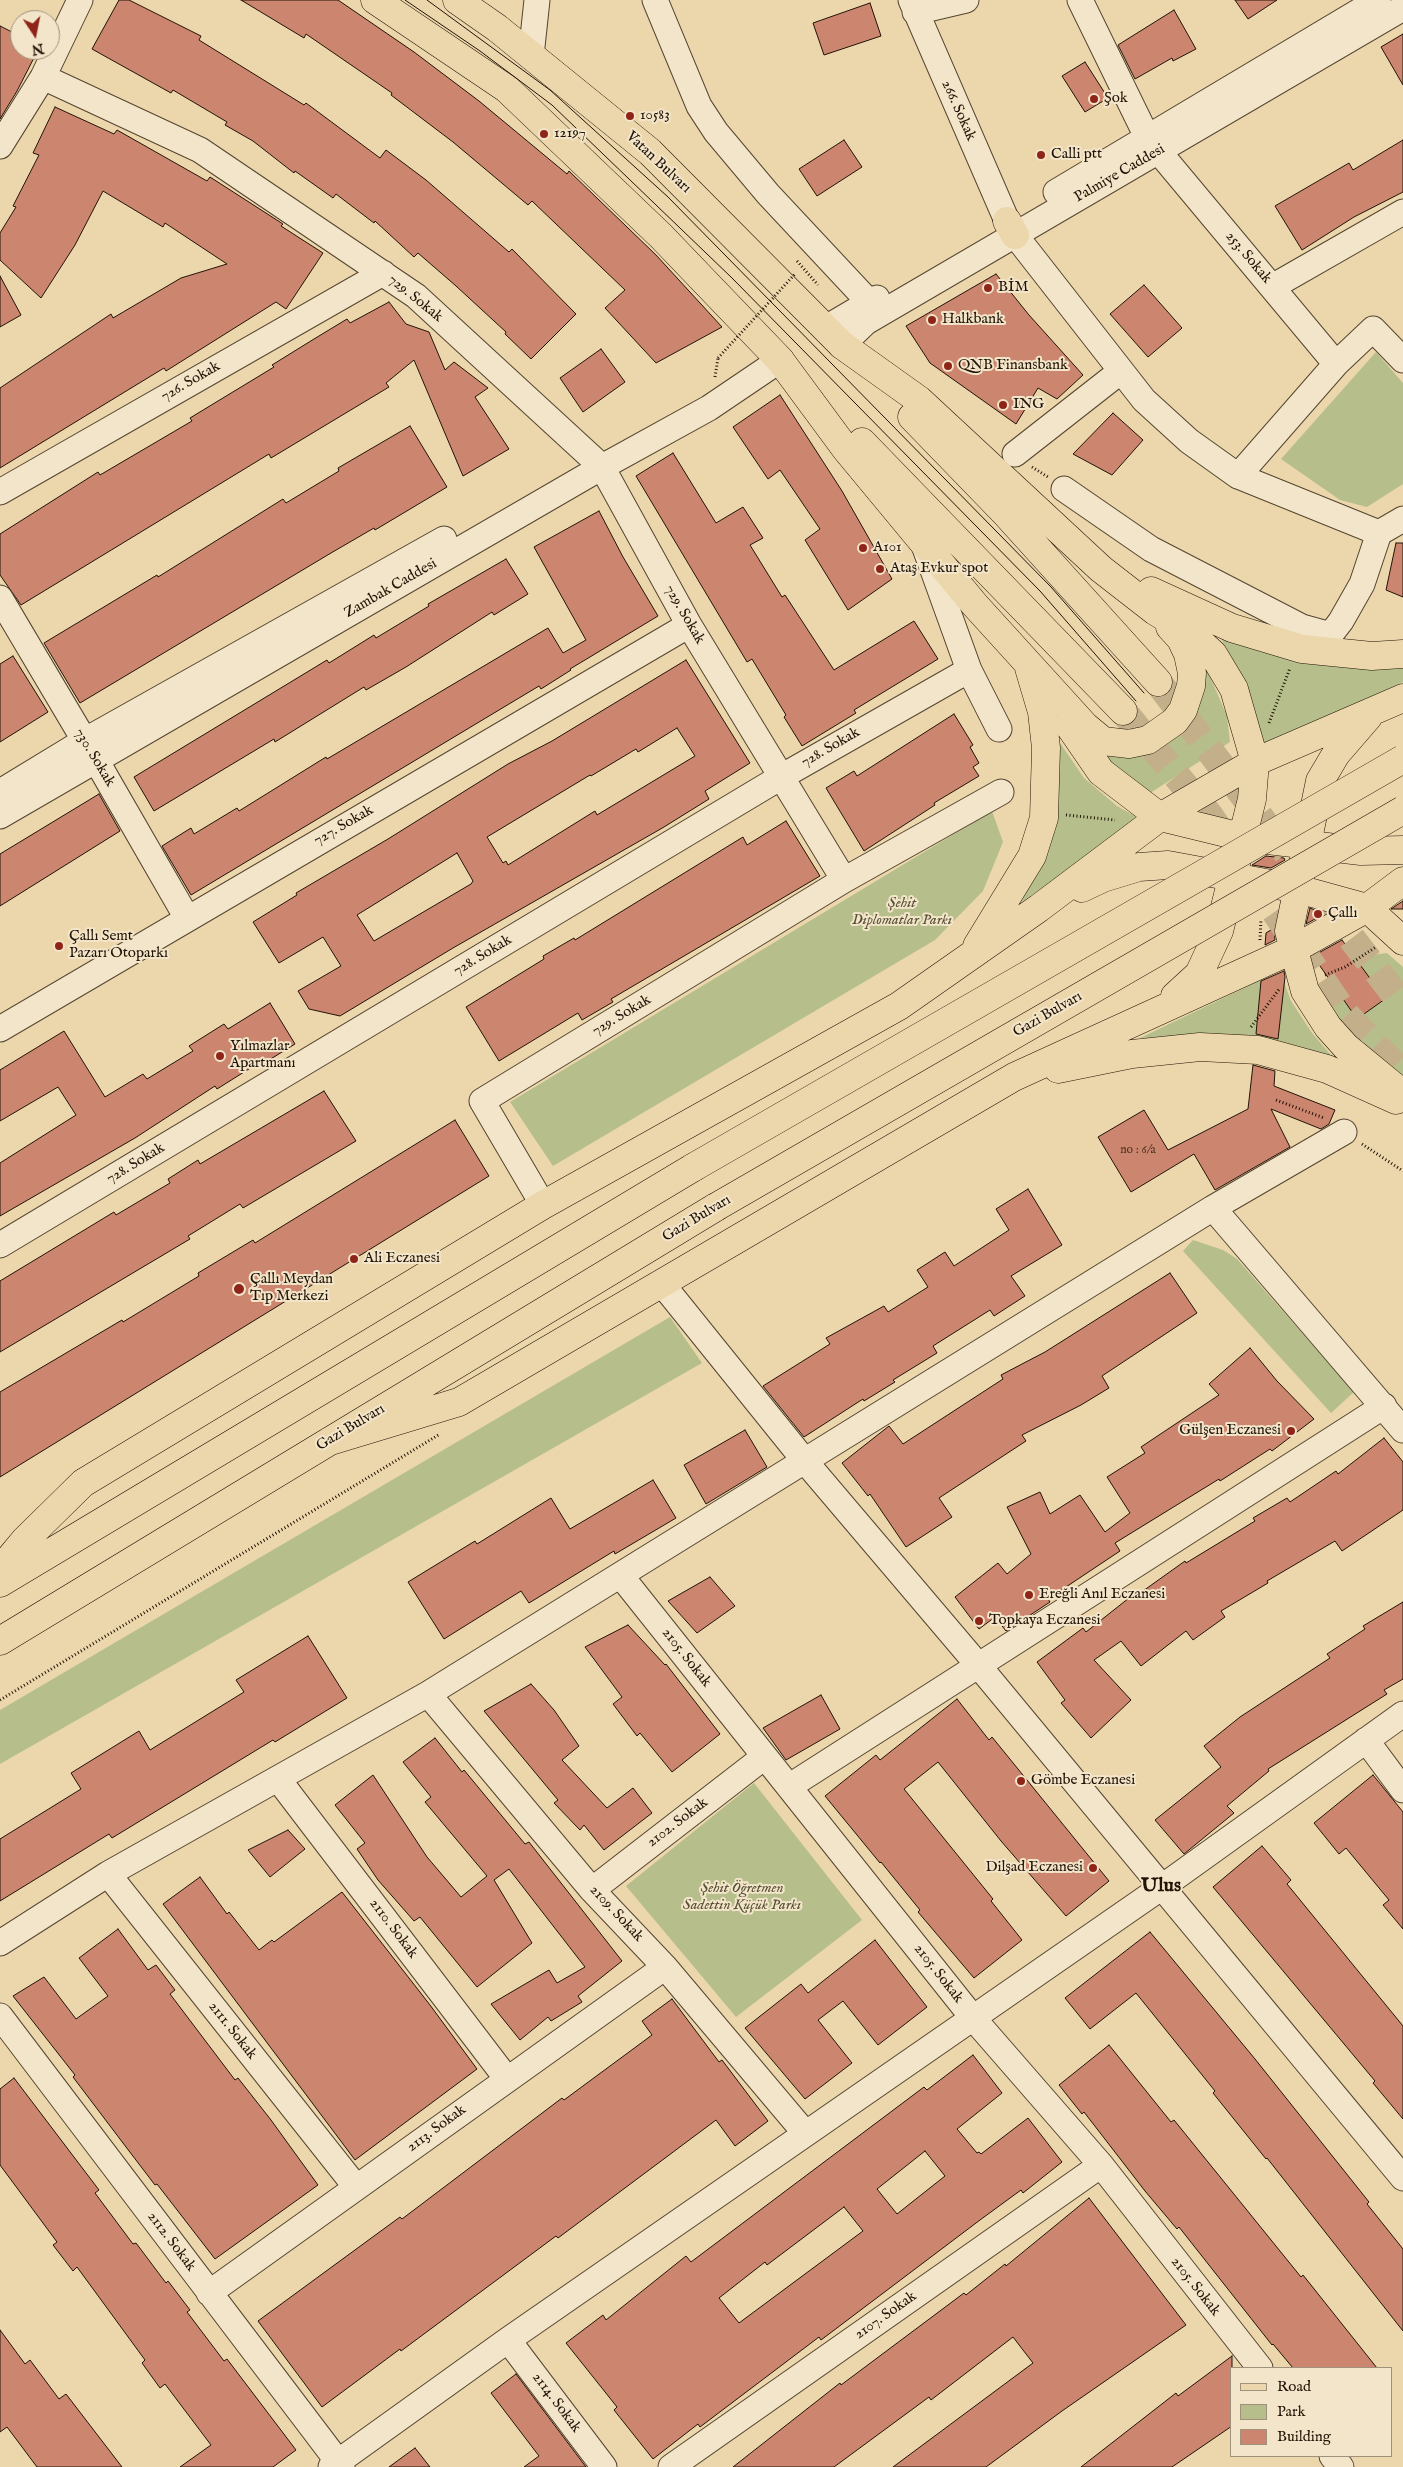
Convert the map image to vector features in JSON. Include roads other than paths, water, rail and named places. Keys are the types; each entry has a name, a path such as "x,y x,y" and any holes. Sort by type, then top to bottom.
{"main road":[{"path":"376,0 508,89 662,236 966,546 1123,711"},
{"name":"Vatan Bulvarı","path":"457,0 498,28 650,152 834,337"},
{"path":"834,337 919,400 1101,570 1155,611 1189,632 1213,654 1234,689 1255,762 1252,799 1219,931 1199,974 1161,1009"},
{"path":"834,337 1007,515 1158,682"},
{"path":"774,352 845,448 920,536 975,605 1085,726 1103,741 1117,744 1148,740 1174,721 1183,710 1191,686 1192,674 1188,654 1181,639 1155,611"},
{"path":"1101,570 1232,628 1302,649 1325,643 1372,656 1403,654"},
{"path":"1026,660 1102,772 1160,817 1242,837 1361,851 1403,850"},
{"path":"968,959 1008,898 1032,856 1044,818 1046,779 1042,712 1026,660"},
{"path":"0,1570 24,1540 83,1483 543,1205 899,1006 1039,908 1160,817 1255,762 1403,698"},
{"path":"1374,711 1336,754 1320,781 1289,932 1292,950 1305,992 1328,1027 1346,1047 1403,1094"},
{"path":"0,1583 694,1167 1403,759"},
{"name":"Gazi Bulvarı","path":"0,1641 716,1207 1403,810"},
{"path":"1039,908 1103,878 1139,867 1168,865 1298,889 1367,908 1403,941"},
{"path":"330,1441 459,1402 663,1285 1014,1078 1292,950 1367,908 1403,881"},
{"path":"1014,1078 1132,1054 1200,1047 1258,1050 1327,1069 1403,1104"}],"street":[{"path":"0,146 43,77 80,0"},
{"path":"532,56 537,0"},
{"path":"654,0 699,106 716,132 768,194 870,302"},
{"path":"913,6 966,0"},
{"name":"253. Sokak","path":"1080,0 1153,145 1336,364"},
{"name":"Palmiye Caddesi","path":"1153,145 1344,10 1378,0"},
{"name":"266. Sokak","path":"913,6 1011,228 1144,400 1189,441 1238,476 1379,532"},
{"name":"Palmiye Caddesi","path":"834,337 870,302 1011,228 1153,145 1403,8"},
{"name":"729. Sokak","path":"43,77 200,150 416,296 596,462 689,625 844,880 482,1101 543,1205"},
{"path":"1272,287 1403,212"},
{"name":"Palmiye Caddesi","path":"834,337 866,322 1011,228"},
{"name":"726. Sokak","path":"0,492 382,273"},
{"path":"1238,476 1336,364 1373,329 1400,350"},
{"name":"Zambak Caddesi","path":"0,792 90,751 596,462 709,408 774,352"},
{"path":"1015,454 1121,370"},
{"path":"1064,489 1151,549 1302,626 1325,643 1362,584 1379,532 1403,519"},
{"path":"920,536 969,670 999,730"},
{"name":"730. Sokak","path":"0,598 187,918"},
{"name":"727. Sokak","path":"0,1029 689,625"},
{"name":"728. Sokak","path":"0,1245 781,777 969,670"},
{"name":"Zambak Caddesi","path":"0,816 90,751"},
{"path":"844,880 1001,792"},
{"path":"0,1943 108,1874 428,1694 1213,1208 1344,1132"},
{"path":"1213,1208 1402,1426"},
{"path":"663,1285 804,1460 1400,2169"},
{"path":"790,1786 1384,1406"},
{"name":"2105. Sokak","path":"621,1576 973,2018 1100,2165 1259,2367"},
{"name":"2109. Sokak","path":"428,1694 592,1890 665,1967 805,2133"},
{"path":"337,2465 508,2340 1162,1887 1403,1714"},
{"path":"1366,1740 1403,1790"},
{"name":"2102. Sokak","path":"592,1890 764,1757"},
{"name":"2110. Sokak","path":"278,1779 507,2079"},
{"name":"2111. Sokak","path":"108,1874 356,2187"},
{"name":"2113. Sokak","path":"209,2293 665,1967"},
{"name":"2112. Sokak","path":"0,2016 337,2465"},
{"name":"2107. Sokak","path":"671,2467 1100,2165"},
{"name":"2114. Sokak","path":"508,2340 604,2467"},
{"path":"1333,2457 1341,2467"}],"tunnel":[{"path":"1158,682 1287,853"},
{"path":"1123,711 1209,815 1345,1014 1403,1074"},
{"path":"1326,905 1403,1005"}],"tram line":[{"path":"405,0 480,51 552,105 732,278 1040,591 1136,701"},
{"path":"427,0 550,90 668,197 1051,587 1144,693"}],"place":[{"name":"Şok","path":"1094,99"},
{"name":"10583","path":"630,116"},
{"name":"12197","path":"544,134"},
{"name":"Calli ptt","path":"1041,155"},
{"name":"BİM","path":"988,288"},
{"name":"Halkbank","path":"932,320"},
{"name":"QNB Finansbank","path":"948,366"},
{"name":"ING","path":"1003,405"},
{"name":"A101","path":"863,548"},
{"name":"Ataş Evkur spot","path":"880,569"},
{"name":"Çallı","path":"1318,914"},
{"name":"Çallı Semt Pazarı Otoparkı","path":"59,946"},
{"name":"Yılmazlar Apartmanı","path":"220,1056"},
{"name":"Ali Eczanesi","path":"354,1259"},
{"name":"Çallı Meydan Tıp Merkezi","path":"239,1289"},
{"name":"Gülşen Eczanesi","path":"1291,1431"},
{"name":"Ereğli Anıl Eczanesi","path":"1029,1595"},
{"name":"Topkaya Eczanesi","path":"979,1621"},
{"name":"Gömbe Eczanesi","path":"1021,1781"},
{"name":"Dilşad Eczanesi","path":"1093,1868"}],"district":[{"name":"Ulus","path":"1161,1887"}],"park label":[{"name":"Şehit Diplomatlar Parkı","path":"902,912"},
{"name":"Şehit Öğretmen Sadettin Küçük Parkı","path":"742,1898"}]}
